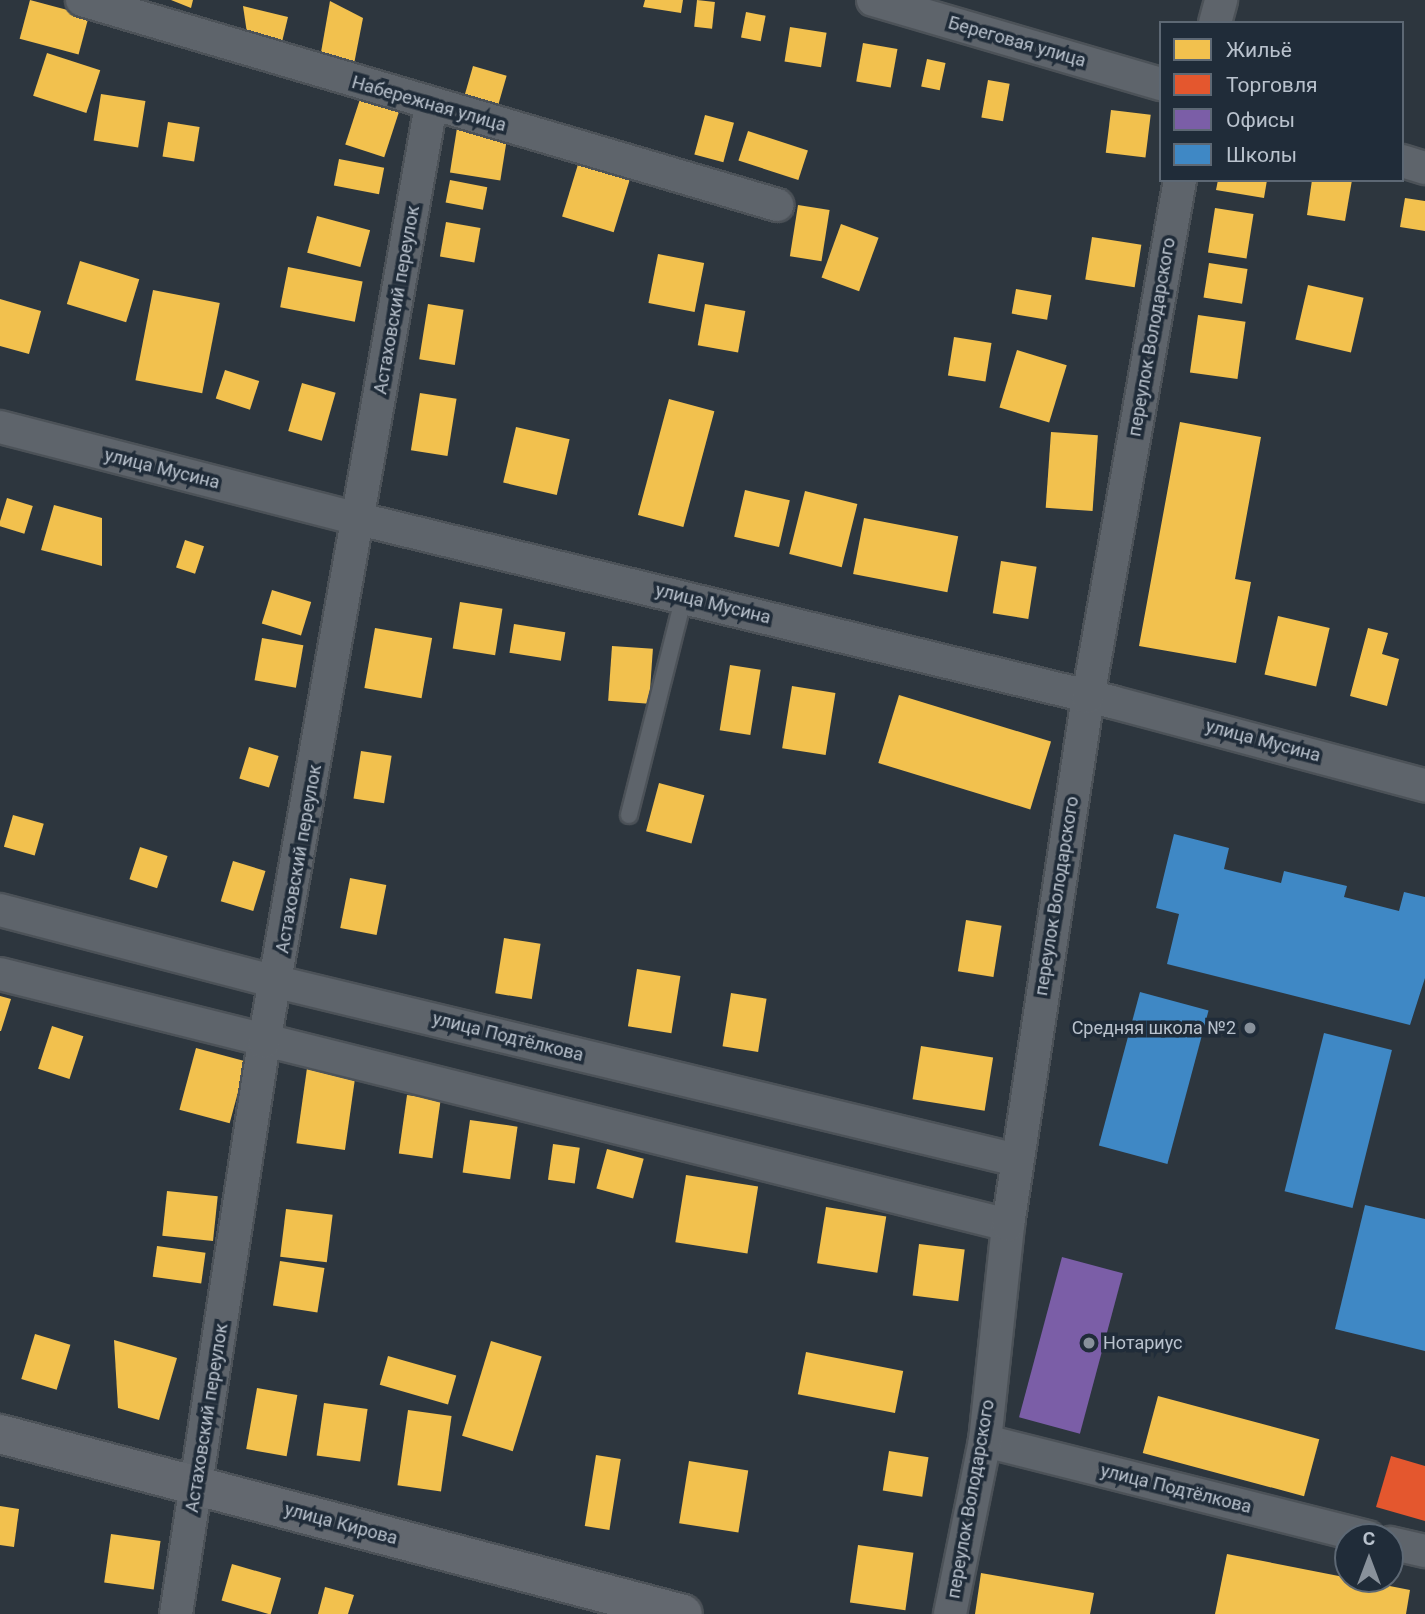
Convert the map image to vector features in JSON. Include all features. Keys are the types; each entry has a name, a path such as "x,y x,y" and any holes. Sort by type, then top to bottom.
{"street":[{"name":"Набережная улица","path":"82,0 777,205"},
{"name":"Береговая улица","path":"873,0 1159,83"},
{"path":"1216,21 1221,0"},
{"name":"Астаховский переулок","path":"176,1614 264,1042 277,982 431,105"},
{"path":"1404,162 1425,168"},
{"name":"переулок Володарского","path":"950,1614 985,1441 1008,1225 1088,697 1180,182"},
{"name":"улица Мусина","path":"0,427 359,519 684,596 1088,697 1425,785"},
{"name":"улица Подтёлкова","path":"0,910 277,982 1017,1160"},
{"path":"0,974 264,1042 1008,1225"},
{"name":"улица Кирова","path":"0,1434 683,1614"},
{"name":"улица Подтёлкова","path":"985,1441 1334,1528"},
{"path":"1404,1546 1425,1551"}],"lane":[{"path":"629,815 684,596"}],"building: Жильё":[{"path":"30,0 89,16 79,54 20,39"},
{"path":"171,0 193,0 191,8"},
{"path":"645,0 683,0 681,13 643,7"},
{"path":"697,0 715,2 712,29 694,27"},
{"path":"330,1 363,18 354,64 320,58"},
{"path":"243,6 288,17 282,42 247,33"},
{"path":"746,12 766,16 761,41 741,38"},
{"path":"790,27 827,33 821,67 785,62"},
{"path":"863,43 897,49 891,87 856,81"},
{"path":"47,53 100,70 86,113 33,96"},
{"path":"927,59 946,63 940,90 921,86"},
{"path":"473,66 507,76 497,108 464,99"},
{"path":"988,80 1010,84 1003,121 981,117"},
{"path":"101,94 145,101 138,147 94,140"},
{"path":"361,96 400,109 384,157 345,145"},
{"path":"1111,110 1151,115 1145,158 1106,153"},
{"path":"705,115 734,123 723,162 694,155"},
{"path":"168,122 200,127 194,162 163,157"},
{"path":"457,128 507,136 500,180 450,172"},
{"path":"748,131 808,150 798,180 738,160"},
{"path":"339,159 384,168 379,194 334,186"},
{"path":"579,161 631,177 614,232 562,216"},
{"path":"450,180 487,187 483,210 446,203"},
{"path":"1218,182 1267,182 1264,198 1216,190"},
{"path":"1312,182 1352,182 1345,221 1307,215"},
{"path":"1405,198 1425,201 1425,231 1400,227"},
{"path":"798,205 830,210 821,261 790,256"},
{"path":"1215,208 1254,214 1246,259 1208,252"},
{"path":"317,216 370,230 360,267 307,253"},
{"path":"446,222 480,228 474,263 440,256"},
{"path":"841,224 879,238 859,291 822,278"},
{"path":"1092,237 1141,245 1135,287 1085,279"},
{"path":"658,254 704,263 695,312 648,303"},
{"path":"80,261 139,279 126,322 67,304"},
{"path":"1209,263 1248,269 1242,304 1204,298"},
{"path":"288,267 363,282 355,322 280,307"},
{"path":"1308,285 1364,298 1351,352 1295,340"},
{"path":"1016,289 1051,295 1047,320 1012,314"},
{"path":"153,290 220,303 202,393 135,380"},
{"path":"0,299 41,311 29,354 0,346"},
{"path":"428,304 464,310 455,365 419,359"},
{"path":"705,304 745,311 738,352 698,345"},
{"path":"1198,315 1246,322 1237,379 1190,372"},
{"path":"954,337 992,343 985,381 948,376"},
{"path":"1017,350 1067,365 1049,423 999,407"},
{"path":"225,370 259,381 250,410 216,399"},
{"path":"302,383 336,393 322,441 288,431"},
{"path":"420,393 457,399 447,456 411,450"},
{"path":"669,399 714,411 683,527 638,515"},
{"path":"1180,422 1261,437 1235,579 1251,582 1236,663 1139,646"},
{"path":"516,427 570,439 557,495 503,483"},
{"path":"1051,432 1098,435 1093,511 1046,508"},
{"path":"745,490 790,500 779,547 734,537"},
{"path":"805,491 857,504 842,567 789,554"},
{"path":"7,498 33,506 24,534 0,526"},
{"path":"54,505 102,518 102,566 41,550"},
{"path":"864,518 958,536 947,592 853,574"},
{"path":"185,540 204,546 195,574 176,568"},
{"path":"1001,561 1037,567 1028,619 993,613"},
{"path":"272,590 311,602 301,635 262,623"},
{"path":"460,602 502,609 495,655 453,648"},
{"path":"1278,616 1330,628 1316,686 1265,674"},
{"path":"514,624 565,632 561,661 509,653"},
{"path":"375,628 432,638 422,698 364,688"},
{"path":"1368,628 1388,633 1382,654 1399,659 1387,706 1350,696"},
{"path":"262,638 303,645 296,688 255,680"},
{"path":"612,646 653,649 649,704 608,701"},
{"path":"730,665 761,670 750,735 720,730"},
{"path":"792,686 835,693 826,755 782,748"},
{"path":"899,695 1051,741 1030,809 878,763"},
{"path":"249,747 279,756 269,788 239,779"},
{"path":"361,751 392,756 384,803 353,798"},
{"path":"659,783 704,795 691,843 646,831"},
{"path":"13,815 44,824 35,856 4,847"},
{"path":"140,847 168,856 157,888 129,879"},
{"path":"233,861 266,871 253,911 221,901"},
{"path":"350,878 386,885 377,935 340,928"},
{"path":"966,920 1002,926 993,977 958,971"},
{"path":"504,938 541,944 532,999 495,993"},
{"path":"637,969 680,976 671,1033 628,1026"},
{"path":"731,993 767,999 758,1052 723,1046"},
{"path":"0,996 11,999 1,1031 0,1031"},
{"path":"52,1026 83,1036 69,1079 38,1069"},
{"path":"921,1046 993,1057 985,1111 913,1099"},
{"path":"196,1048 246,1061 230,1123 179,1110"},
{"path":"307,1068 356,1075 345,1150 296,1143"},
{"path":"407,1095 441,1100 432,1158 399,1153"},
{"path":"470,1120 518,1127 510,1179 463,1172"},
{"path":"553,1144 580,1148 575,1183 548,1180"},
{"path":"607,1149 644,1159 633,1198 596,1189"},
{"path":"686,1175 758,1186 747,1254 675,1242"},
{"path":"167,1191 218,1196 213,1241 162,1236"},
{"path":"826,1207 886,1217 877,1273 817,1263"},
{"path":"286,1209 333,1215 327,1262 280,1257"},
{"path":"919,1244 965,1250 958,1301 913,1296"},
{"path":"157,1246 206,1253 201,1284 153,1277"},
{"path":"280,1261 324,1268 317,1312 273,1305"},
{"path":"35,1334 70,1345 57,1390 21,1379"},
{"path":"114,1340 177,1358 159,1420 118,1408"},
{"path":"491,1341 542,1356 513,1451 462,1436"},
{"path":"806,1352 903,1371 895,1413 798,1394"},
{"path":"388,1356 456,1376 448,1404 380,1385"},
{"path":"257,1388 297,1395 287,1456 246,1449"},
{"path":"1158,1396 1319,1439 1304,1496 1143,1453"},
{"path":"324,1403 368,1409 360,1462 317,1455"},
{"path":"408,1410 452,1416 441,1491 397,1485"},
{"path":"889,1451 929,1457 922,1497 883,1491"},
{"path":"596,1455 621,1459 609,1530 585,1526"},
{"path":"689,1461 748,1470 738,1533 679,1523"},
{"path":"0,1506 19,1509 14,1547 0,1545"},
{"path":"111,1534 161,1541 154,1589 104,1583"},
{"path":"858,1545 913,1553 905,1610 850,1602"},
{"path":"1227,1554 1334,1575 1334,1593 1404,1593 1404,1589 1410,1590 1406,1614 1215,1614"},
{"path":"232,1564 281,1578 271,1614 222,1601"},
{"path":"981,1573 1094,1593 1090,1614 975,1614"},
{"path":"325,1587 354,1595 348,1614 318,1614"}],"building: Торговля":[{"path":"1391,1456 1425,1466 1425,1521 1376,1507"}],"building: Офисы":[{"path":"1062,1257 1123,1273 1080,1434 1019,1417"}],"building: Школы":[{"path":"1174,834 1229,848 1224,869 1281,883 1284,871 1347,886 1344,897 1399,911 1404,892 1425,897 1425,978 1410,1025 1167,964 1179,914 1156,908"},
{"path":"1140,992 1209,1010 1167,1164 1099,1146"},
{"path":"1324,1033 1392,1050 1352,1208 1285,1191"},
{"path":"1365,1205 1425,1219 1425,1351 1335,1329"}],"place":[{"name":"Средняя школа №2","path":"1250,1028"},
{"name":"Нотариус","path":"1089,1343"}]}
